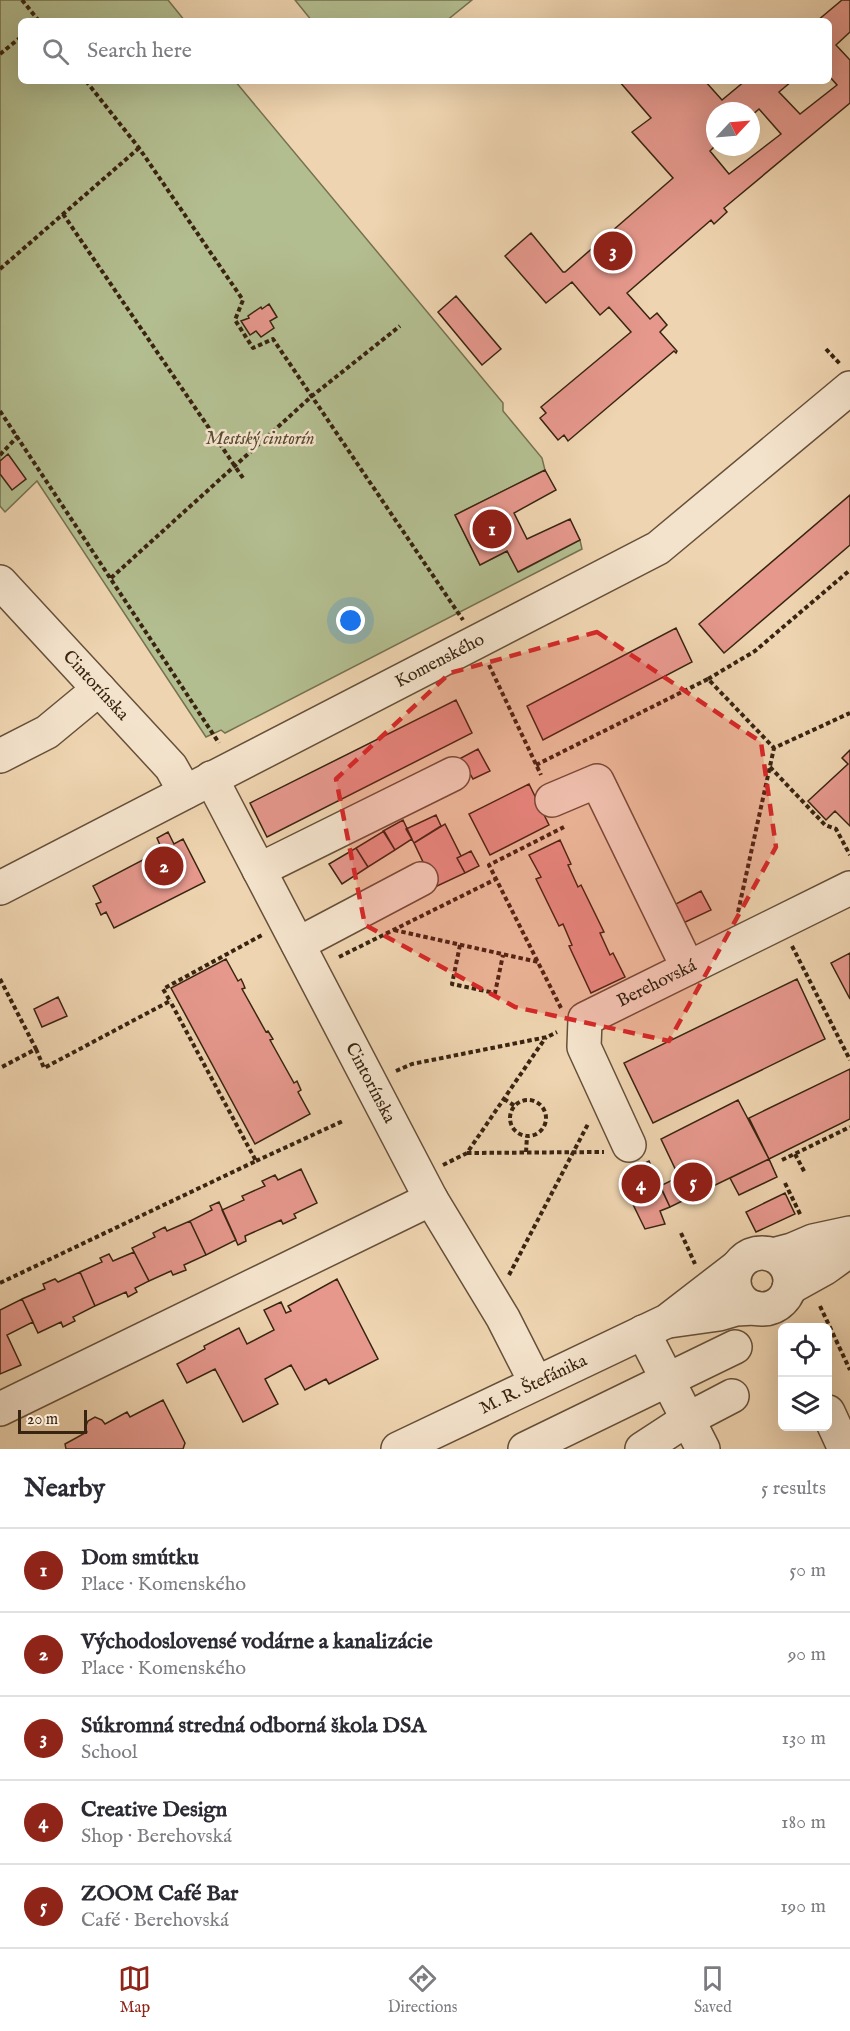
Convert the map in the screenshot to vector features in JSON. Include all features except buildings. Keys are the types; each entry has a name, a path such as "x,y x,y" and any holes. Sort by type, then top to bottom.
{"street":[{"name":"Komenského","path":"0,888 658,548 848,379"},
{"name":"Cintorínska","path":"0,582 171,767 210,779 425,1188 503,1318 536,1383"},
{"path":"0,756 47,732 99,689"},
{"path":"259,870 453,774"},
{"path":"552,800 597,781 688,968"},
{"path":"299,945 421,879"},
{"name":"Berehovská","path":"581,1023 850,888"},
{"path":"581,1023 584,1047 629,1144"},
{"path":"0,1409 425,1188"},
{"path":"773,1255 813,1241 850,1233"},
{"name":"M. R. Štefánika","path":"655,1327 736,1309 778,1307 850,1250"},
{"path":"753,1254 773,1255 782,1260 790,1278 778,1307 742,1301 735,1289 734,1274 737,1267 753,1254"},
{"name":"M. R. Štefánika","path":"398,1449 655,1327 737,1267"},
{"path":"655,1327 669,1380 703,1449"},
{"path":"525,1449 569,1438 669,1380 735,1347"},
{"path":"642,1449 688,1419 732,1396"},
{"path":"832,1421 845,1449"}],"path":[{"path":"22,0 37,18"},
{"path":"0,54 18,39"},
{"path":"88,84 139,148 243,300 235,320 253,348 273,339 466,626"},
{"path":"0,269 139,148"},
{"path":"63,214 243,478"},
{"path":"111,578 312,396 400,326"},
{"path":"826,350 848,379"},
{"path":"0,411 111,578 210,779"},
{"path":"0,454 18,436"},
{"path":"536,765 708,679 754,651 850,570"},
{"path":"485,658 566,827 489,865 565,1016 581,1023"},
{"path":"708,679 774,748"},
{"path":"774,748 850,713"},
{"path":"743,941 735,926 774,748"},
{"path":"770,766 825,825 836,829 850,855"},
{"path":"256,1161 163,989 299,945 393,930 496,879"},
{"path":"780,922 850,1060"},
{"path":"393,930 538,962"},
{"path":"460,945 452,984 495,993 503,955"},
{"path":"0,979 44,1068 170,1001"},
{"path":"370,1082 411,1064 547,1037 581,1023"},
{"path":"425,1188 466,1153 547,1037"},
{"path":"0,1068 36,1049"},
{"path":"505,1283 604,1093"},
{"path":"504,1099 515,1106"},
{"path":"528,1099 540,1103 544,1108 547,1121 544,1127 535,1135 527,1136 517,1132 510,1121 510,1115 515,1106 528,1099"},
{"path":"0,1283 343,1121"},
{"path":"782,1160 850,1126"},
{"path":"526,1152 527,1136"},
{"path":"466,1153 612,1152 629,1144"},
{"path":"795,1154 804,1173"},
{"path":"785,1182 804,1223"},
{"path":"681,1233 699,1271"},
{"path":"820,1306 850,1370"}],"highlighted area":[{"path":"597,632 761,742 776,847 669,1041 515,1007 365,925 336,779 450,673"}],"green space":[{"name":"Mestský cintorín","path":"0,0 168,0 183,18 18,18 18,84 237,84 503,403 503,411 542,458 545,470 455,515 480,565 507,551 519,572 580,540 582,549 225,733 221,730 206,737 37,481 5,512 0,506"},
{"path":"295,0 472,0 450,18 310,18"}],"place":[{"name":"Súkromná stredná odborná škola DSA","path":"613,251"},
{"name":"Dom smútku","path":"492,529"},
{"name":"Východoslovensé vodárne a kanalizácie","path":"164,866"},
{"name":"ZOOM Café Bar","path":"693,1182"},
{"name":"Creative Design","path":"641,1184"}]}
